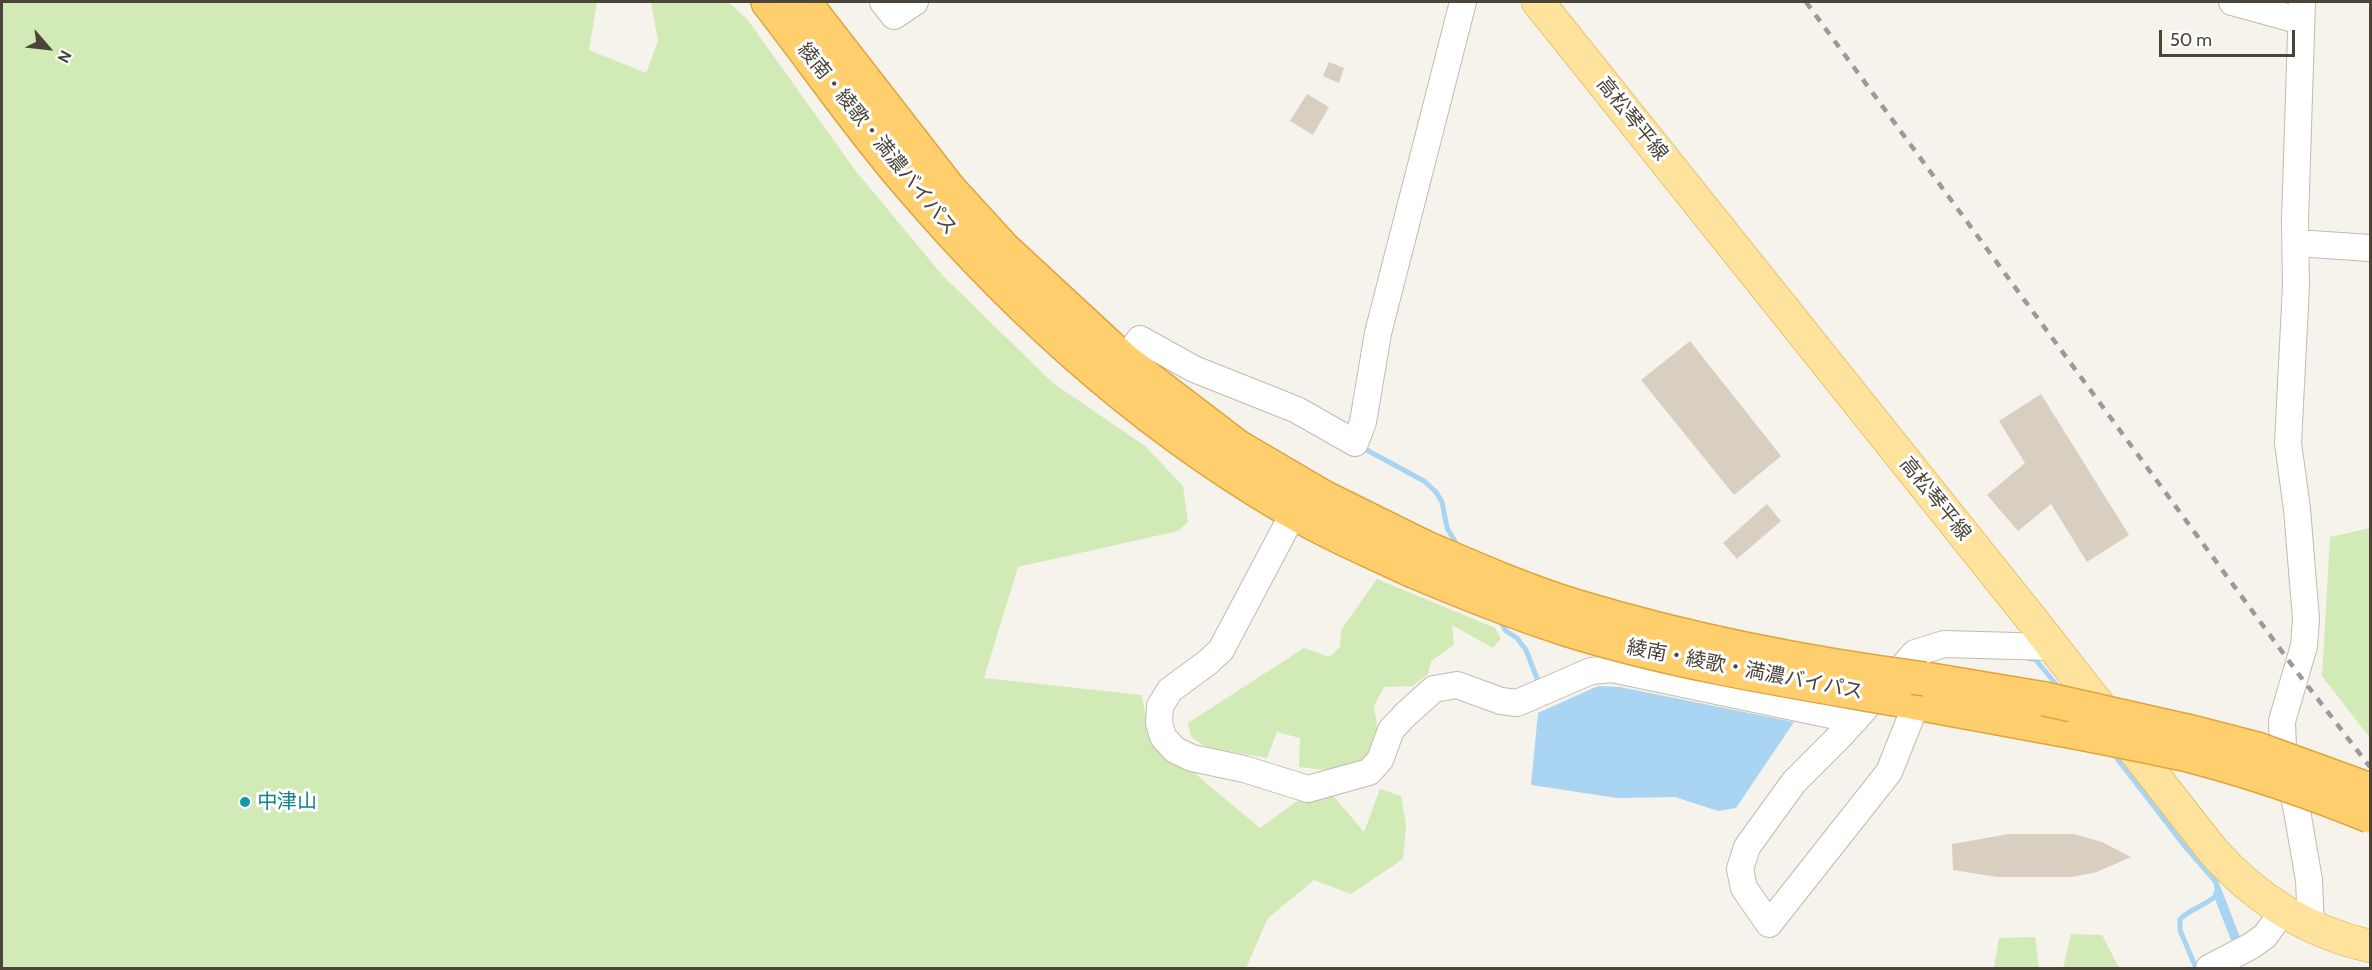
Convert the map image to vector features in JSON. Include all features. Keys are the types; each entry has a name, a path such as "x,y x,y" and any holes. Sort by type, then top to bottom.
{"highway":[{"name":"綾南・綾歌・満濃バイパス","path":"768,2 904,179 1006,291 1055,338 1131,402 1221,466 1294,512 1416,558 1517,586 1578,607 1739,648 1864,671 1911,694 2187,755 2251,773 2370,816"},
{"name":"綾南・綾歌・満濃バイパス","path":"804,2 950,190 1004,248 1124,360 1238,447 1325,498 1416,558"},
{"name":"綾南・綾歌・満濃バイパス","path":"1911,694 2045,699 2257,749 2370,790"}],"main road":[{"name":"高松琴平線","path":"1538,2 2213,851 2237,878 2283,912 2336,936 2370,946"}],"street":[{"path":"882,2 894,16 915,2"},
{"path":"1124,360 1140,339 1176,360 1297,410 1355,443 1363,422 1378,333 1463,2"},
{"path":"2232,2 2302,11 2295,220 2296,286 2288,443 2297,509 2306,619 2304,646 2282,721 2283,748 2309,880 2311,926"},
{"path":"2296,243 2370,249"},
{"path":"1294,512 1221,650 1170,690 1161,706 1159,723 1163,737 1175,750 1192,758 1244,769 1308,789 1369,772 1380,760 1391,730 1404,715 1434,689 1457,685 1501,701 1517,703 1592,671 1612,669 1855,720"},
{"path":"1911,694 1889,772 1769,924 1744,888 1740,869 1747,847 1794,782 1855,720 1916,652 1944,644 2052,647"},
{"path":"2209,969 2252,946 2265,936 2283,912"}],"green space":[{"path":"2,2 597,2 589,50 646,73 658,41 651,2 728,2 747,19 855,170 943,276 1053,383 1145,446 1183,486 1188,522 1178,531 1018,567 984,678 1142,695 1148,734 1260,828 1304,796 1331,793 1364,832 1380,789 1401,796 1406,826 1403,859 1351,894 1314,880 1268,918 1246,968 2,968"},
{"path":"2370,528 2370,738 2322,676 2330,537"},
{"path":"1377,579 1495,628 1501,638 1493,648 1452,625 1454,645 1431,661 1428,674 1413,686 1384,687 1374,706 1380,744 1363,761 1326,770 1299,767 1300,738 1277,732 1267,758 1206,747 1191,737 1188,723 1304,648 1329,657 1340,647 1341,630"},
{"path":"2071,934 2102,935 2119,968 2063,968"},
{"path":"2035,937 2039,968 1994,968 1999,938"}],"water":[{"path":"1598,686 1620,687 1794,722 1736,808 1718,811 1675,797 1617,798 1531,785 1538,713"},
{"path":"2219,883 2240,937 2231,940 2213,894 2214,886"}],"building":[{"path":"1329,62 1344,68 1339,83 1323,76"},
{"path":"1307,94 1329,107 1313,135 1290,121"},
{"path":"1690,341 1781,456 1734,495 1641,380"},
{"path":"2041,394 2129,535 2087,562 2051,504 2018,531 1987,495 2025,463 1999,421"},
{"path":"1767,504 1781,521 1737,559 1723,543"},
{"path":"2009,834 2074,834 2102,842 2131,857 2097,872 2072,877 1997,877 1953,870 1952,844"}],"waterway":[{"path":"1364,446 1363,448 1424,481 1436,492 1442,502 1447,528 1459,548"},
{"path":"1499,619 1506,631 1517,638 1526,650 1540,686"},
{"path":"2030,659 2035,659 2061,690"},
{"path":"2112,752 2183,844 2216,882 2218,894 2180,919 2180,930 2196,968"}],"railway":[{"path":"1806,2 2297,672 2370,767"}],"place":[{"name":"中津山","path":"245,802"}]}
